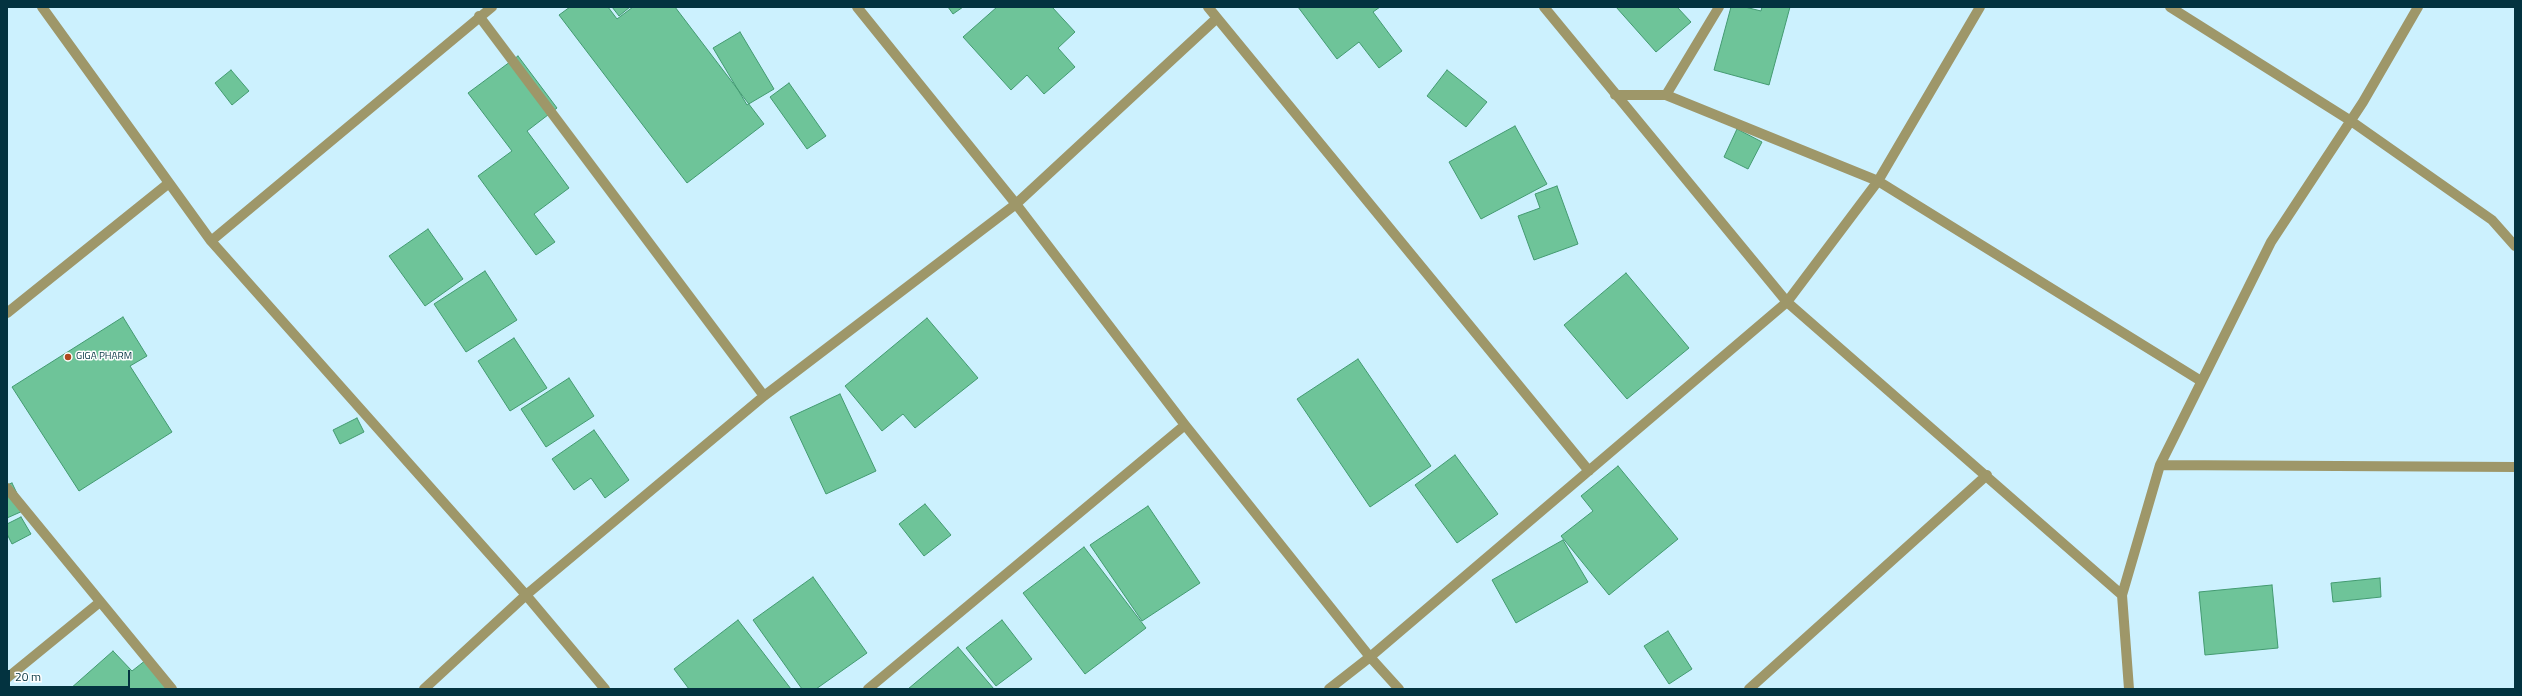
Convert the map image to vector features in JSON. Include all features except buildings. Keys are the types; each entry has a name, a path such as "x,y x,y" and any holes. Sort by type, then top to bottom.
{"street":[{"path":"42,7 211,241 526,595 605,689"},
{"path":"211,241 479,16 492,7"},
{"path":"857,7 1016,204 1185,425 1370,657 1400,689"},
{"path":"1208,7 1589,471"},
{"path":"1544,7 1787,302 2122,594"},
{"path":"1666,95 1719,7"},
{"path":"1329,689 1370,657 1787,302 1878,181 1980,7"},
{"path":"2170,7 2351,121 2492,220 2515,246"},
{"path":"2129,689 2122,594 2160,465 2270,242 2351,121 2418,7"},
{"path":"479,16 764,396"},
{"path":"424,689 526,595 764,396 1016,204 1217,18"},
{"path":"1615,95 1666,95 1878,181 2201,381"},
{"path":"7,313 169,183"},
{"path":"868,689 1185,425"},
{"path":"2160,465 2515,467"},
{"path":"1749,689 1987,475"},
{"path":"7,488 172,689"},
{"path":"7,678 100,602"}],"place":[{"name":"GIGA PHARM","path":"68,357"}]}
